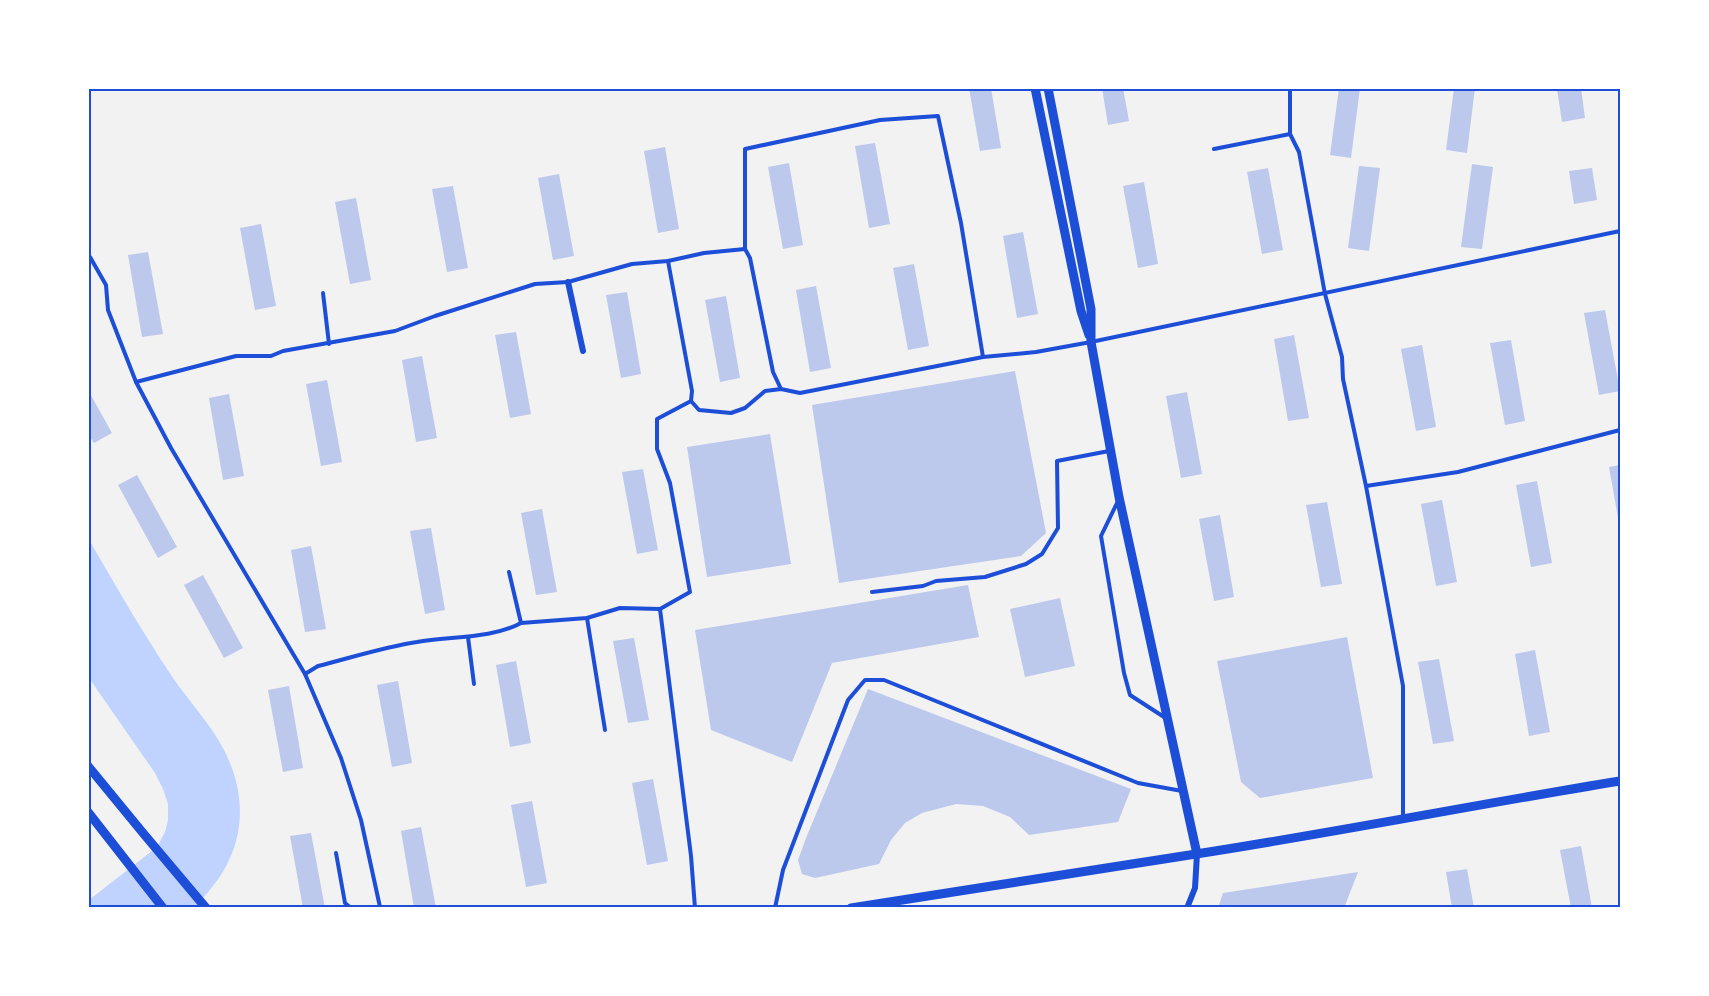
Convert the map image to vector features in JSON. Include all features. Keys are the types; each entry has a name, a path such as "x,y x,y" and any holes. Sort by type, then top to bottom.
{"main road":[{"path":"1035,88 1081,312 1091,342 1119,497 1197,854"},
{"path":"1048,88 1091,309 1091,342"},
{"path":"88,766 206,908"},
{"path":"851,908 1197,854 1620,781"},
{"path":"88,812 163,908"}],"street":[{"path":"568,282 583,351"},
{"path":"1187,908 1195,888 1197,854"}],"lane":[{"path":"1290,88 1290,134 1299,152 1325,294 1342,357 1343,379 1366,486 1403,687 1403,819"},
{"path":"781,389 773,372 750,258 746,249 745,148 880,120 938,116 961,223 983,357"},
{"path":"1214,148 1290,134"},
{"path":"668,261 692,391 691,401 699,410 731,413 746,408 765,391 781,389 801,393 983,357 1036,352 1091,342 1620,231"},
{"path":"136,382 236,356 271,356 283,351 395,331 535,284 568,282 632,264 746,249"},
{"path":"88,257 106,285 108,310 136,382 171,448 305,674 341,758 361,820 380,907 376,908"},
{"path":"323,293 329,344"},
{"path":"305,674 318,666 416,642 468,637 511,628 521,623 587,618 620,608 660,609 690,592 670,483 657,449 657,419 691,401"},
{"path":"1366,486 1458,472 1620,430"},
{"path":"872,592 923,586 936,581 985,577 1026,564 1042,554 1058,528 1057,461 1111,451"},
{"path":"1119,497 1101,536 1124,673 1130,695 1167,718"},
{"path":"509,572 521,623"},
{"path":"660,609 691,856 695,908"},
{"path":"587,618 605,730"},
{"path":"468,637 474,684"},
{"path":"776,908 783,870 848,700 865,680 884,680 1138,783 1184,791"},
{"path":"336,853 345,903 351,908"}],"water":[{"path":"88,538 158,655 219,740 232,768 240,805 236,841 221,875 194,907 89,907 89,900 157,847 165,832 168,804 155,773 89,678"}],"building":[{"path":"969,88 991,88 1001,148 980,151"},
{"path":"1102,88 1123,88 1129,121 1108,125"},
{"path":"1339,88 1360,88 1351,158 1330,155"},
{"path":"1454,88 1475,88 1467,153 1446,150"},
{"path":"1581,88 1585,118 1562,122 1557,89"},
{"path":"875,143 890,224 869,228 855,146"},
{"path":"665,147 679,229 658,233 644,151"},
{"path":"789,163 803,245 783,249 768,167"},
{"path":"1472,164 1493,167 1482,249 1461,247"},
{"path":"1359,166 1380,168 1369,251 1348,248"},
{"path":"1268,168 1283,250 1262,254 1247,172"},
{"path":"1592,168 1597,200 1574,204 1569,171"},
{"path":"559,174 574,256 553,260 538,178"},
{"path":"1144,182 1158,264 1138,268 1123,186"},
{"path":"453,186 468,268 447,272 432,189"},
{"path":"356,198 371,280 350,284 335,202"},
{"path":"261,224 276,306 255,310 240,228"},
{"path":"1023,232 1038,314 1017,318 1003,236"},
{"path":"148,252 163,334 142,337 128,255"},
{"path":"914,264 929,346 908,350 893,268"},
{"path":"816,286 831,368 810,372 796,290"},
{"path":"627,292 641,374 621,378 606,295"},
{"path":"726,296 740,378 720,382 705,300"},
{"path":"1605,310 1620,391 1599,395 1584,313"},
{"path":"516,332 531,414 510,418 495,335"},
{"path":"1294,335 1309,418 1288,421 1274,339"},
{"path":"1511,340 1525,421 1505,425 1490,343"},
{"path":"1422,345 1436,427 1416,431 1401,349"},
{"path":"422,356 437,438 416,442 402,360"},
{"path":"1015,371 1046,533 1021,556 839,583 812,405"},
{"path":"327,380 342,462 321,466 306,384"},
{"path":"88,390 112,433 94,443 88,434"},
{"path":"1187,392 1202,474 1181,478 1166,396"},
{"path":"229,394 244,476 223,480 209,398"},
{"path":"770,434 791,564 707,577 687,447"},
{"path":"1620,465 1620,523 1619,523 1609,467"},
{"path":"643,469 658,550 637,554 622,472"},
{"path":"137,475 177,547 158,558 118,485"},
{"path":"1537,481 1552,563 1531,567 1516,485"},
{"path":"1442,500 1457,582 1436,586 1421,504"},
{"path":"1327,502 1342,584 1321,587 1306,505"},
{"path":"542,509 557,592 536,595 521,513"},
{"path":"1220,515 1234,597 1214,601 1199,519"},
{"path":"431,528 445,610 425,614 410,531"},
{"path":"311,546 326,629 305,632 291,550"},
{"path":"203,575 243,648 224,658 184,585"},
{"path":"968,585 979,637 832,663 792,762 711,730 695,630"},
{"path":"1060,598 1075,666 1025,677 1010,609"},
{"path":"1347,637 1373,778 1260,798 1241,782 1217,661"},
{"path":"634,638 649,720 628,723 613,641"},
{"path":"1535,650 1550,732 1529,736 1515,654"},
{"path":"1439,659 1454,741 1433,744 1418,662"},
{"path":"516,661 531,743 510,747 496,665"},
{"path":"398,681 412,763 392,767 377,685"},
{"path":"289,686 303,768 283,772 268,690"},
{"path":"868,689 1131,789 1118,822 1029,835 1010,817 983,806 956,804 922,813 905,823 891,840 879,864 815,878 802,874 798,860"},
{"path":"653,779 668,861 647,865 632,783"},
{"path":"532,801 547,883 526,887 511,805"},
{"path":"421,827 436,908 414,908 401,831"},
{"path":"311,833 325,908 303,908 290,836"},
{"path":"1581,846 1592,908 1571,908 1560,850"},
{"path":"1467,869 1474,908 1452,908 1446,872"},
{"path":"1358,872 1344,908 1218,908 1223,893"}]}
